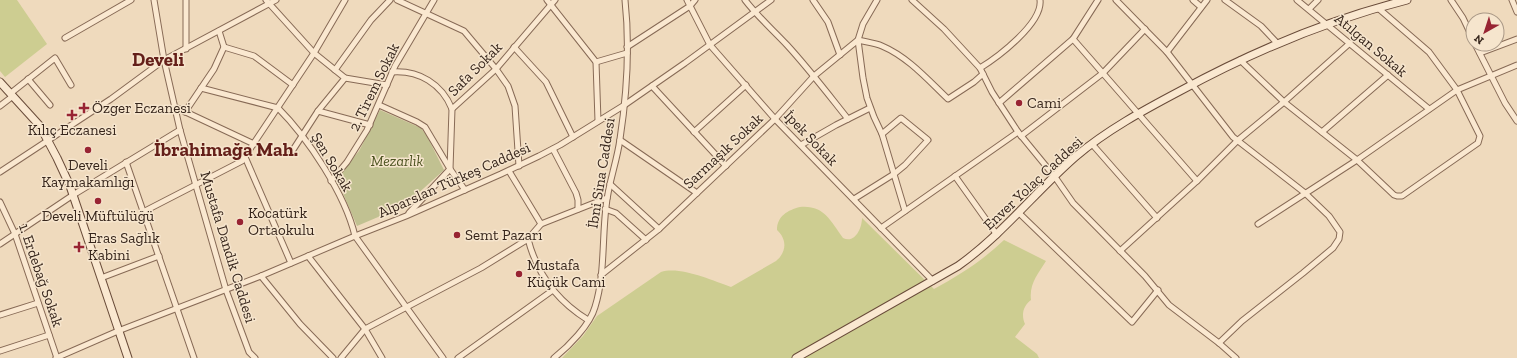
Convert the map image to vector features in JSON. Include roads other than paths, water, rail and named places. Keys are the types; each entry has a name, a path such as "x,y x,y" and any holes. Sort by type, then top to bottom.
{"street":[{"path":"65,38 131,0"},
{"name":"Mustafa Dandik Caddesi","path":"154,0 164,60 180,130 226,290 249,352 255,358"},
{"path":"186,0 186,49"},
{"path":"0,172 111,99 164,60 219,31 268,2 276,0"},
{"path":"143,212 242,161 314,54 345,0"},
{"path":"335,70 371,20 390,0"},
{"path":"398,0 464,31 496,68 508,86 515,106 519,166"},
{"name":"2. Tirem Sokak","path":"331,181 354,152 370,125 392,72 434,0"},
{"name":"Safa Sokak","path":"450,169 452,109 496,68 549,2 555,0"},
{"name":"İbni Sina Caddesi","path":"554,358 573,340 588,320 595,307 601,275 605,209 620,140 627,50 625,0"},
{"name":"İpek Sokak","path":"687,0 710,45 776,119 933,281"},
{"path":"596,62 627,50 690,6 695,0"},
{"path":"745,0 754,12 814,76 848,119"},
{"name":"Alparslan Türkeş Caddesi","path":"56,358 118,331 262,276 290,263 406,216 519,166 573,137 623,106 771,0"},
{"path":"813,0 828,22 840,54"},
{"path":"877,0 863,24 858,40 862,78 870,108 882,134 905,211"},
{"path":"912,0 944,29 980,68 1019,134 1055,177 1073,203 1158,290 1169,305 1219,343 1236,358"},
{"path":"980,68 997,57 1019,37 1033,20 1040,7 1040,0"},
{"path":"999,102 1073,40 1098,0"},
{"path":"1116,0 1167,52 1237,141 1321,207 1340,232 1337,242 1333,248 1245,318 1219,343"},
{"path":"1193,0 1201,7"},
{"path":"1167,52 1206,0"},
{"path":"1225,0 1261,26 1277,43"},
{"name":"Atılgan Sokak","path":"1297,0 1328,24 1429,109"},
{"path":"1309,9 1318,0"},
{"name":"Enver Yolaç Caddesi","path":"796,358 963,263 997,235 1075,157 1138,113 1240,60 1277,43 1328,24 1407,0"},
{"path":"1451,0 1465,22"},
{"path":"1512,0 1517,12"},
{"path":"268,2 314,54 345,78 387,85"},
{"path":"549,2 596,62 598,121"},
{"path":"1240,60 1284,102 1357,160 1394,195 1404,195 1478,143 1480,140 1480,134 1457,90 1429,52 1378,8"},
{"path":"881,228 955,176 1019,134 1102,73 1145,29"},
{"path":"185,112 214,69 224,47 219,31"},
{"path":"1517,39 1480,53 1505,103 1517,121"},
{"path":"858,40 881,46 901,57 918,70 948,99 974,82 983,74"},
{"name":"Sarmaşık Sokak","path":"601,275 659,229 776,119 814,76 858,40"},
{"path":"1073,40 1197,181"},
{"path":"1120,251 1197,181 1237,141 1284,102 1350,43"},
{"path":"224,47 254,56 293,85"},
{"path":"514,47 546,82 573,137"},
{"path":"0,106 55,58 71,85"},
{"path":"1258,224 1357,160 1457,90 1517,65"},
{"path":"392,72 412,73 430,81 444,93 452,109"},
{"path":"1322,132 1388,75"},
{"path":"291,153 318,111 345,78"},
{"path":"28,80 50,105"},
{"path":"0,82 40,126 64,172 73,194 128,358"},
{"path":"694,132 746,85"},
{"path":"652,86 726,166"},
{"path":"201,88 278,108"},
{"path":"379,105 425,127 450,169 465,190"},
{"path":"175,107 254,144"},
{"name":"Şen Sokak","path":"278,108 302,136 331,181 351,219 355,236"},
{"path":"801,145 870,108"},
{"path":"318,111 370,125"},
{"path":"854,199 894,174 905,165 928,140 901,118 882,134"},
{"path":"0,244 73,194 180,130"},
{"path":"620,140 697,193"},
{"path":"1092,144 1157,218"},
{"path":"553,148 576,193 578,209"},
{"path":"245,157 290,263"},
{"path":"126,162 194,358"},
{"path":"406,216 450,169"},
{"path":"509,171 541,224"},
{"path":"955,176 997,235"},
{"path":"610,184 659,229"},
{"path":"341,358 365,329 406,306 481,268 528,239 541,224 607,198"},
{"name":"1. Erdebağ Sokak","path":"0,202 15,234 56,358"},
{"path":"605,209 616,213 646,240"},
{"path":"1019,213 1132,322 1158,290"},
{"path":"355,236 443,358"},
{"path":"528,239 537,265 553,290 568,306 588,320"},
{"path":"101,278 159,256"},
{"path":"308,256 365,329 382,358"},
{"path":"262,276 300,324 333,358"},
{"path":"458,358 553,290"},
{"path":"0,315 38,303"},
{"path":"0,351 49,336"}],"place":[{"name":"Cami","path":"1019,103"},
{"name":"Özger Eczanesi","path":"84,108"},
{"name":"Kılıç Eczanesi","path":"72,115"},
{"name":"Develi Kaymakamlığı","path":"88,150"},
{"name":"Develi Müftülüğü","path":"98,201"},
{"name":"Kocatürk Ortaokulu","path":"240,222"},
{"name":"Semt Pazarı","path":"457,235"},
{"name":"Eras Sağlık Kabini","path":"79,247"},
{"name":"Mustafa Küçük Cami","path":"519,274"}],"district":[{"name":"Develi","path":"158,59"},
{"name":"İbrahimağa Mah.","path":"226,149"}],"park label":[{"name":"Mezarlık","path":"397,161"}]}
